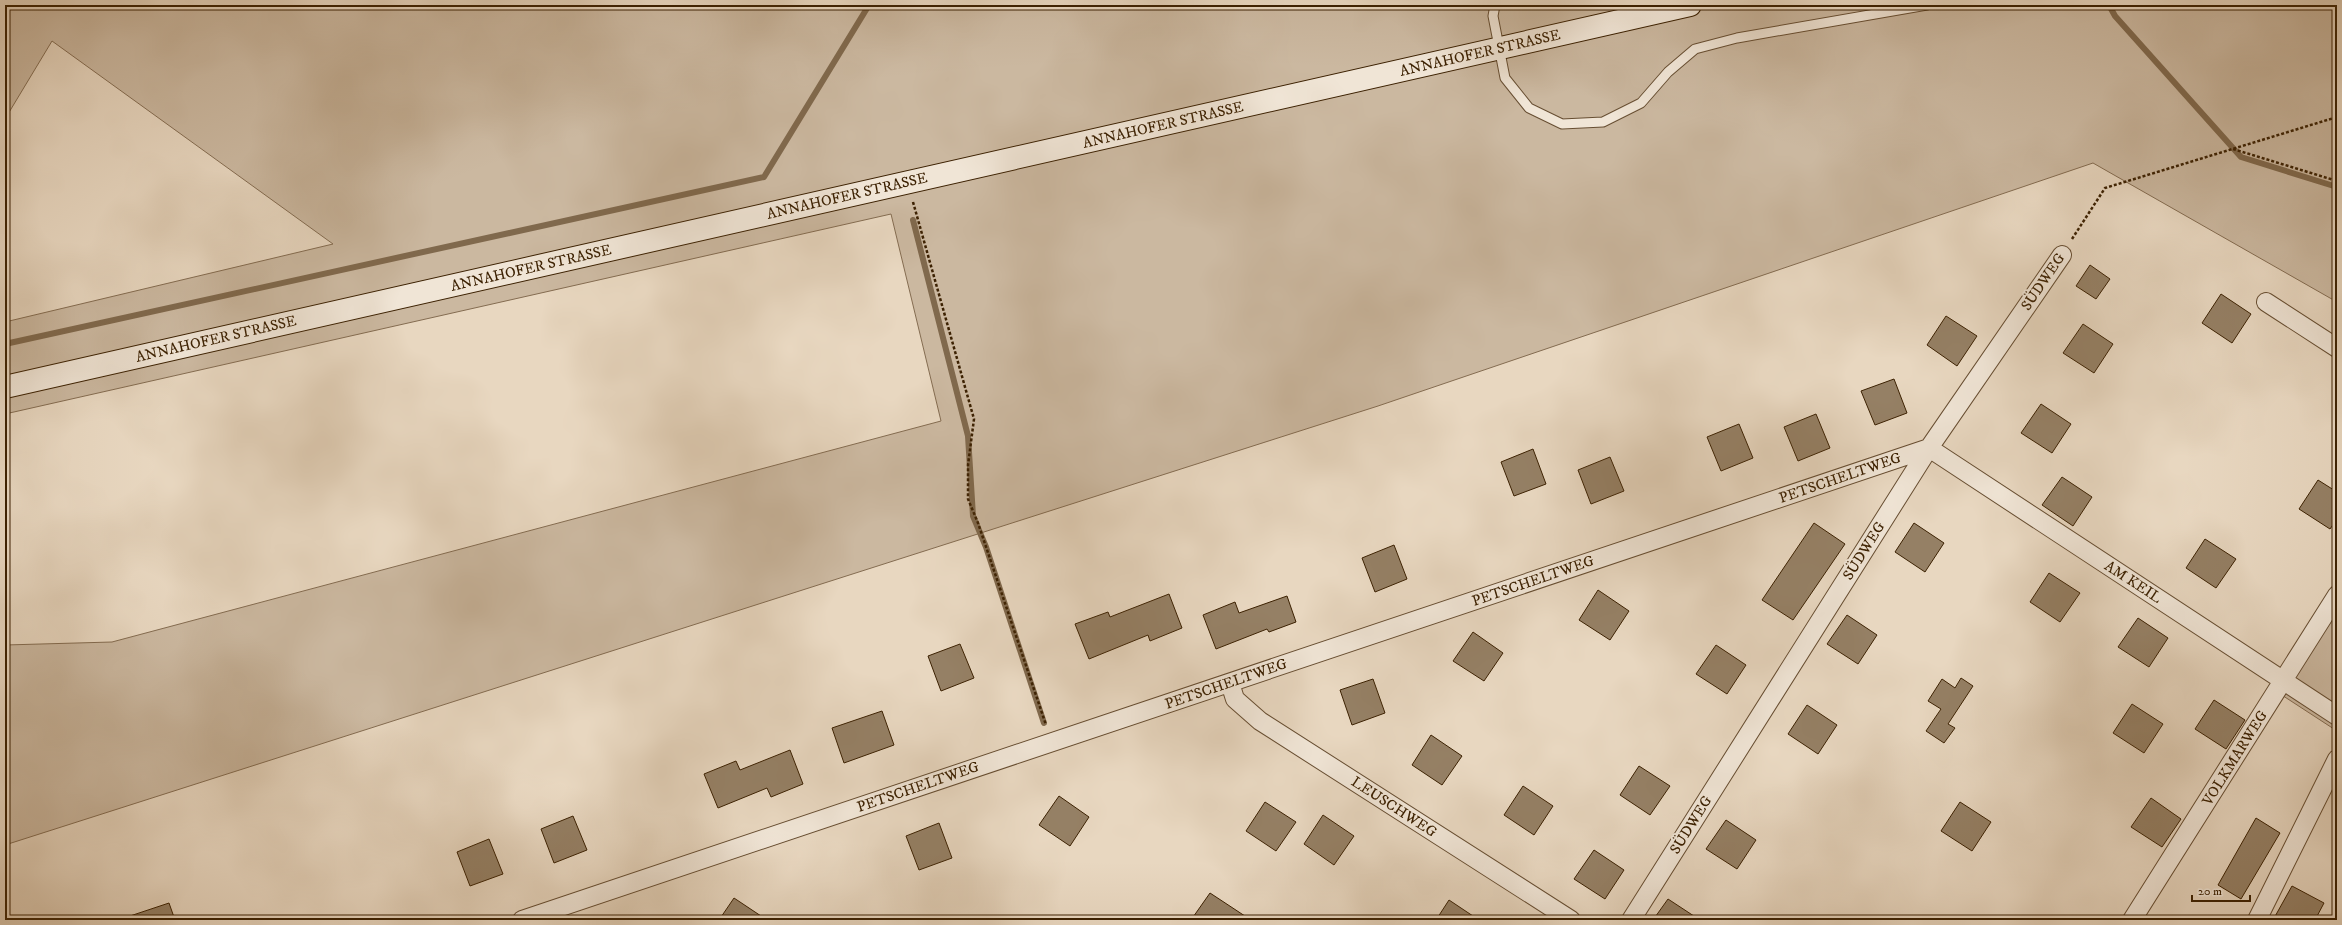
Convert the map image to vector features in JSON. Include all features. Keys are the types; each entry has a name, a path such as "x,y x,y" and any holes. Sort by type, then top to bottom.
{"street":[{"name":"ANNAHOFER STRASSE","path":"5,387 1690,5"},
{"name":"SÜDWEG","path":"1631,920 1929,448 2062,255"},
{"path":"2266,302 2337,348"},
{"name":"PETSCHELTWEG","path":"522,920 1929,448"},
{"name":"AM KEIL","path":"1929,448 2337,716"},
{"name":"VOLKMARWEG","path":"2132,920 2337,595"},
{"name":"LEUSCHWEG","path":"1230,683 1235,699 1260,720 1571,920"},
{"path":"2257,920 2337,759"}],"lane":[{"path":"1496,5 1493,16 1498,49 1505,78 1529,108 1562,124 1604,122 1641,103 1668,72 1696,49 1737,38 1927,5"}],"path":[{"path":"2232,149 2337,116"},
{"path":"2232,149 2337,181"},
{"name":"SÜDWEG","path":"2062,255 2105,188 2232,149"},
{"path":"907,182 974,419 968,465 968,499 978,523 1052,742"}],"shaded area":[{"path":"5,5 2337,5 2337,302 2093,163 1378,406 5,845 5,645 112,642 941,421 891,214 5,414 5,322 333,244 52,41 5,119"},
{"path":"2337,583 2337,731 2271,688"}],"building":[{"path":"2090,265 2110,279 2096,299 2076,286"},
{"path":"2221,294 2251,314 2232,343 2202,323"},
{"path":"1946,316 1977,336 1957,366 1927,345"},
{"path":"2083,324 2113,344 2094,373 2063,353"},
{"path":"1894,379 1907,413 1875,425 1861,391"},
{"path":"2041,404 2071,424 2052,453 2021,433"},
{"path":"1816,414 1830,448 1798,461 1784,427"},
{"path":"1739,424 1753,458 1721,471 1707,437"},
{"path":"1533,449 1546,484 1514,496 1501,462"},
{"path":"1610,457 1624,491 1591,504 1578,470"},
{"path":"2062,477 2092,497 2073,526 2042,505"},
{"path":"2318,480 2337,492 2337,519 2330,529 2299,509"},
{"path":"1814,523 1845,544 1793,620 1762,600"},
{"path":"1914,523 1944,543 1925,572 1895,552"},
{"path":"2205,539 2236,559 2216,588 2186,568"},
{"path":"1394,545 1407,579 1375,592 1362,558"},
{"path":"2049,573 2080,593 2060,622 2030,602"},
{"path":"1598,590 1629,611 1610,640 1579,620"},
{"path":"1169,594 1182,628 1150,641 1148,635 1089,659 1075,624 1108,612 1110,617"},
{"path":"1287,596 1296,622 1269,632 1267,629 1216,649 1203,615 1235,602 1239,613"},
{"path":"1847,615 1877,635 1858,664 1827,644"},
{"path":"2138,618 2168,638 2149,667 2118,647"},
{"path":"1473,632 1503,653 1484,681 1453,661"},
{"path":"960,644 974,678 941,691 928,656"},
{"path":"1716,645 1746,665 1727,694 1696,674"},
{"path":"1961,678 1973,686 1948,724 1955,728 1944,743 1926,731 1941,709 1928,701 1942,679 1955,688"},
{"path":"1373,679 1385,713 1352,725 1340,690"},
{"path":"2214,700 2245,720 2226,749 2195,729"},
{"path":"2132,704 2163,724 2144,753 2113,733"},
{"path":"1807,705 1837,725 1818,754 1788,734"},
{"path":"882,711 894,745 844,763 832,728"},
{"path":"1431,735 1462,756 1442,785 1412,765"},
{"path":"790,750 803,784 771,797 767,788 718,808 704,774 736,761 740,770"},
{"path":"1639,766 1670,786 1650,815 1620,795"},
{"path":"1523,786 1553,806 1534,835 1504,815"},
{"path":"1059,796 1089,817 1070,846 1039,825"},
{"path":"2151,798 2181,819 2162,847 2131,827"},
{"path":"1265,802 1296,822 1276,851 1246,831"},
{"path":"1960,802 1991,822 1972,851 1941,831"},
{"path":"1323,815 1354,836 1334,865 1304,844"},
{"path":"573,816 587,850 554,863 541,829"},
{"path":"2256,818 2280,833 2241,899 2218,885"},
{"path":"1726,820 1756,840 1737,869 1706,849"},
{"path":"939,823 952,858 919,870 906,836"},
{"path":"489,839 503,874 470,886 457,852"},
{"path":"1594,850 1624,870 1605,899 1574,879"},
{"path":"2292,886 2324,903 2315,920 2273,920"},
{"path":"1210,893 1251,920 1191,920"},
{"path":"734,898 767,920 719,920"},
{"path":"1668,899 1700,920 1653,920"},
{"path":"1449,900 1479,920 1436,920"},
{"path":"169,903 175,920 127,920 127,917"}],"waterway":[{"path":"5,344 764,177 869,5"},
{"path":"2109,5 2115,16 2241,157 2337,187"},
{"path":"913,220 968,436 973,516 986,547 1044,723"}]}
